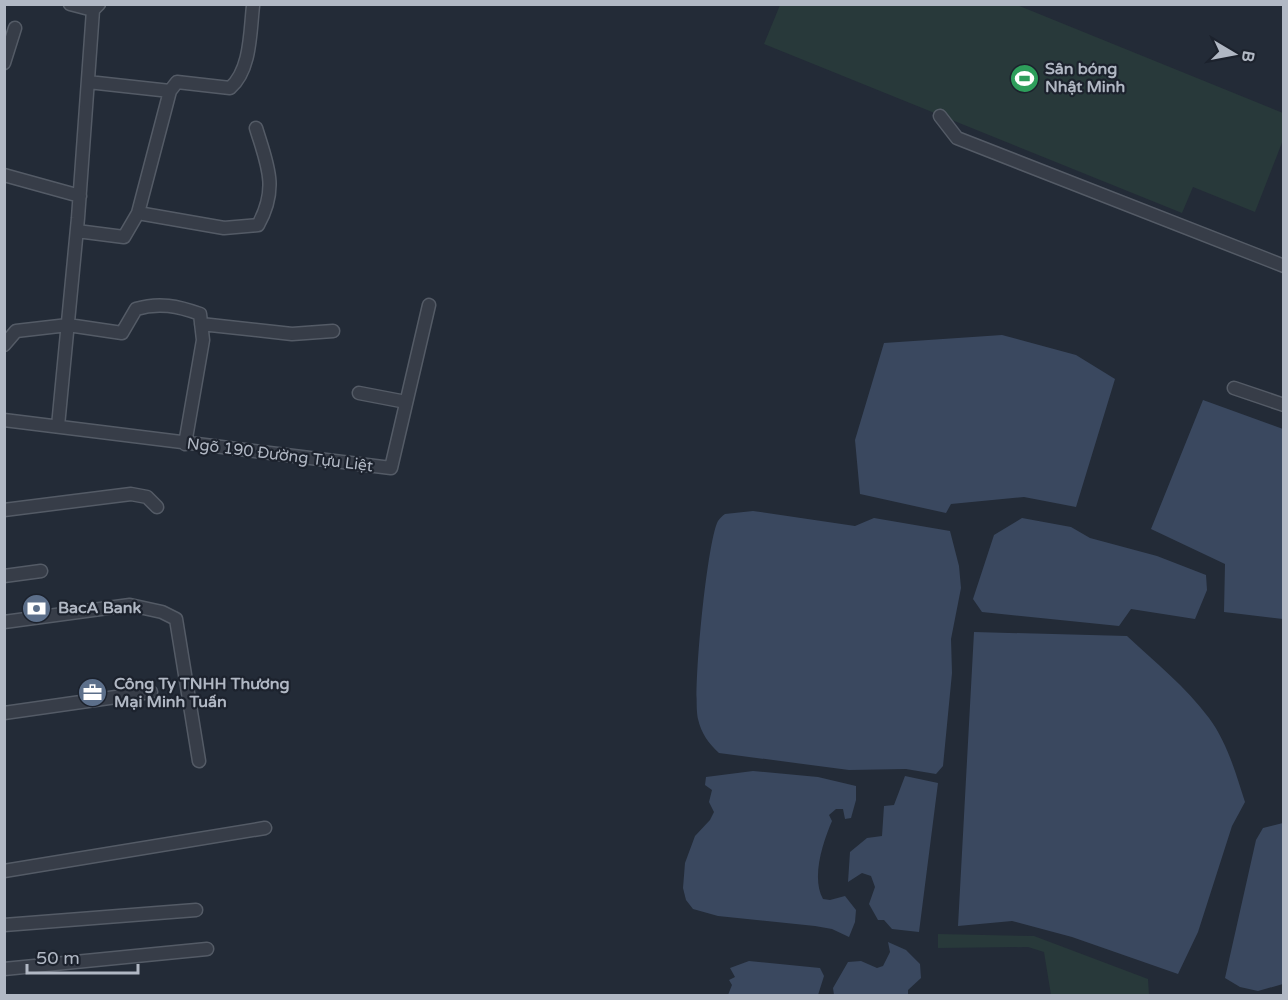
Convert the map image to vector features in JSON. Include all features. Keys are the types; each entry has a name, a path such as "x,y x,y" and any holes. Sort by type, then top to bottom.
{"street":[{"path":"57,426 77,231 96,7 70,4"},
{"path":"77,231 124,237 138,213 171,91 177,82 230,88 236,83 249,49 253,6"},
{"path":"4,63 15,28"},
{"path":"88,82 171,91"},
{"path":"940,116 957,138 1284,266"},
{"path":"138,213 224,228 258,225 264,214 272,178 256,128"},
{"path":"4,174 80,196"},
{"path":"4,345 10,329 68,325 122,333 136,309 154,303 185,308 200,314 203,339 185,444"},
{"name":"Ngõ 190 Đường Tựu Liệt","path":"4,420 391,468 429,305"},
{"path":"201,324 292,334 333,332"},
{"path":"1234,388 1284,405"},
{"path":"358,393 406,402"},
{"path":"4,510 131,494 147,497 157,507"},
{"path":"4,576 41,571"},
{"path":"4,622 130,605 162,612 176,619 199,761"},
{"path":"4,713 151,692"},
{"path":"4,871 265,828"},
{"path":"4,925 196,910"},
{"path":"4,969 207,949"}],"shaded area":[{"name":"Sân bóng Nhật Minh","path":"780,5 1017,5 1283,113 1283,140 1255,212 1193,187 1182,213 764,44"},
{"path":"938,934 1034,936 1148,979 1149,995 1051,995 1044,952 1028,947 938,948"}],"water":[{"path":"1002,335 1076,355 1115,379 1076,507 1024,497 951,504 946,513 860,494 855,440 884,343"},
{"path":"1203,400 1283,429 1283,619 1224,612 1225,564 1151,529"},
{"path":"753,511 855,526 874,518 950,531 959,566 961,588 951,639 952,673 943,766 936,774 906,769 849,770 719,753 706,738 698,719 697,681 709,557 714,534 721,517 725,514"},
{"path":"1022,518 1071,527 1090,538 1157,556 1206,575 1207,590 1195,619 1131,609 1119,626 982,612 973,599 994,535"},
{"path":"974,632 1127,636 1180,685 1209,718 1221,737 1245,802 1232,826 1198,932 1178,974 1072,937 1012,921 958,926"},
{"path":"753,771 818,777 856,786 856,800 851,818 845,819 843,809 836,809 829,815 832,821 822,849 818,871 823,899 830,900 845,896 856,910 855,922 849,937 832,929 815,926 718,916 693,909 686,900 683,888 685,863 695,836 710,820 714,812 709,802 712,790 705,785 706,777"},
{"path":"905,776 938,783 919,932 892,929 884,920 878,920 869,904 875,887 871,876 862,873 848,882 850,852 867,838 882,836 884,806 894,805"},
{"path":"1283,823 1283,984 1258,991 1240,987 1225,978 1256,840 1263,828"},
{"path":"888,942 906,950 920,964 921,978 908,990 908,995 834,995 833,988 848,962 861,961 877,968 883,966 890,952"},
{"path":"749,961 820,968 824,976 818,995 728,995 732,985 729,980 735,977 730,968"}],"place":[{"name":"Sân bóng Nhật Minh","path":"1024,78"},
{"name":"BacA Bank","path":"37,608"},
{"name":"Công Ty TNHH Thương Mại Minh Tuấn","path":"93,693"}]}
